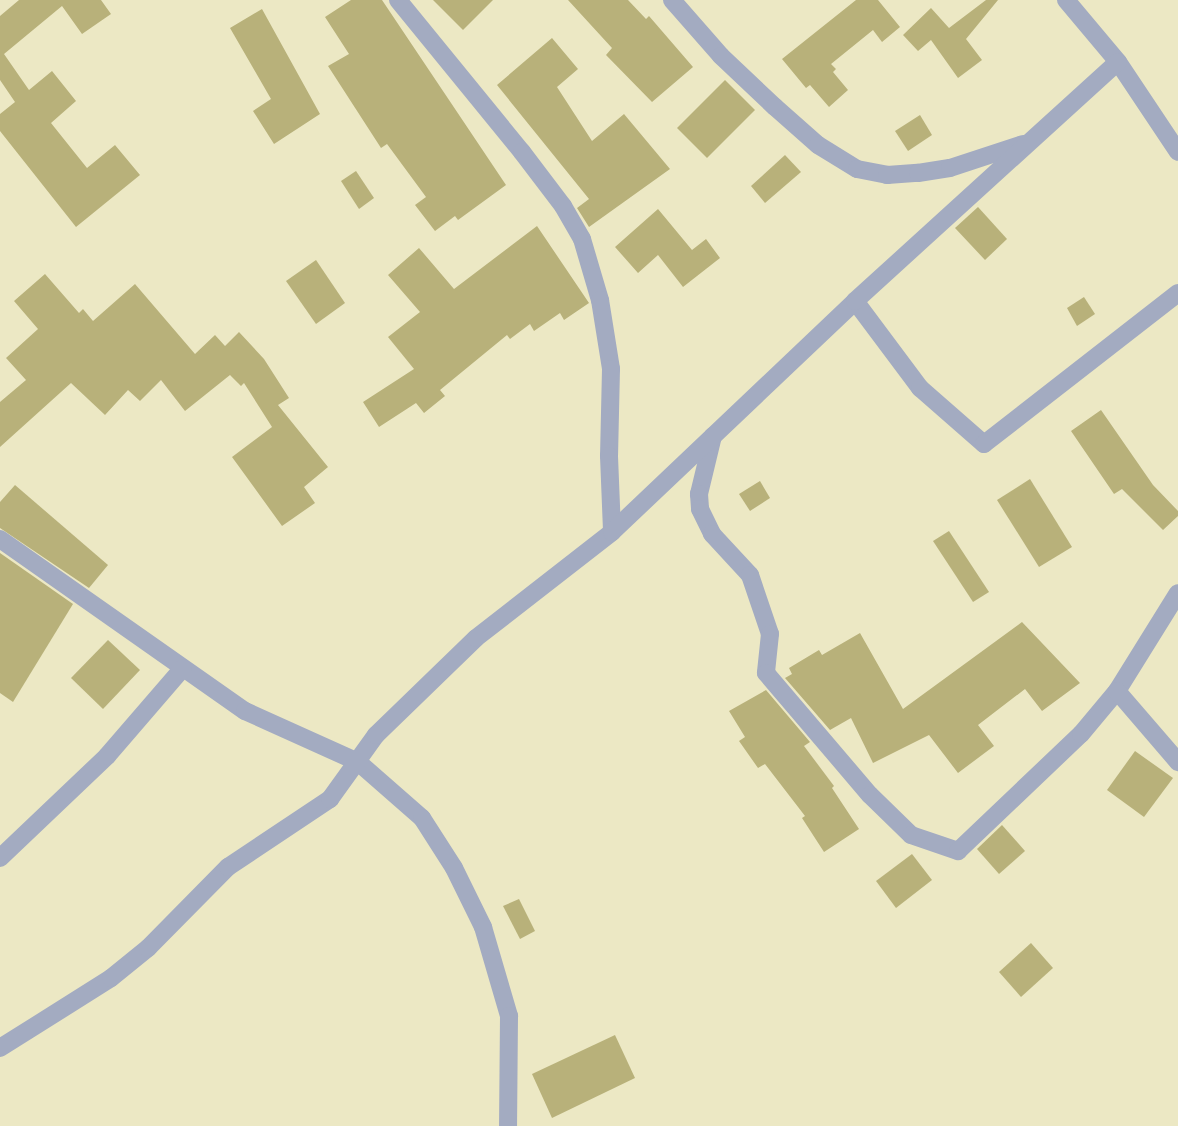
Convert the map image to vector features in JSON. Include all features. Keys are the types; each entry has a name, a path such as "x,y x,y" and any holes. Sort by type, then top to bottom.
{"street":[{"path":"398,0 522,152 563,206 582,239 600,300 611,369 609,456 612,532"},
{"path":"672,0 721,56 775,107 818,145 857,169 887,175 950,168 1031,142"},
{"path":"1066,0 1118,62 1178,152"},
{"path":"0,1048 111,978 148,948 228,867 330,799 376,735 476,638 612,532 855,301 1118,62"},
{"path":"855,301 920,388 984,444 1178,293"},
{"path":"713,436 699,494 700,508 712,534 750,575 770,634 766,673 870,795 911,835 958,851 1055,761 1117,691 1178,592"},
{"path":"0,539 183,668 279,729 358,762 422,818 454,868 483,927 509,1016 508,1126"},
{"path":"0,858 107,756 183,668"},
{"path":"1117,691 1178,762"}],"building":[{"path":"19,0 101,0 111,14 82,34 62,6 4,54 29,90 52,71 76,101 51,123 87,168 115,145 140,175 76,227 0,131 0,114 15,102 0,80 0,16"},
{"path":"351,0 382,0 506,185 458,220 455,216 435,231 415,205 426,197 387,144 381,148 328,66 349,54 325,17"},
{"path":"433,0 493,0 463,30"},
{"path":"568,0 628,0 646,19 649,16 693,67 652,102 606,55 612,48"},
{"path":"856,0 878,0 900,27 882,42 873,30 831,64 836,69 833,72 848,90 829,107 810,85 806,88 782,59"},
{"path":"986,0 998,0 966,39 982,60 958,78 931,40 918,51 903,35 931,8 949,28"},
{"path":"262,9 320,114 274,144 253,111 271,99 230,28"},
{"path":"552,38 578,69 557,87 592,141 624,114 670,169 589,227 577,208 589,199 497,85"},
{"path":"725,80 755,110 707,158 677,128"},
{"path":"920,115 932,135 908,151 895,131"},
{"path":"785,155 801,172 765,203 751,186"},
{"path":"356,171 374,198 359,209 341,181"},
{"path":"978,207 1007,239 985,260 955,228"},
{"path":"658,209 692,250 706,239 720,258 683,287 658,255 638,273 615,247"},
{"path":"537,226 589,303 564,320 560,313 534,331 530,324 510,339 507,335 440,390 445,396 424,413 416,403 379,427 363,402 414,369 388,337 420,312 388,275 419,248 454,289"},
{"path":"316,260 345,303 316,324 286,281"},
{"path":"45,274 79,313 83,309 93,321 135,284 195,354 215,335 225,346 239,332 264,359 289,398 278,405 328,467 304,487 315,503 282,526 232,457 272,427 244,383 241,386 230,375 185,411 161,380 140,401 128,390 105,415 71,383 0,447 0,402 26,380 6,358 38,329 14,301"},
{"path":"1084,297 1095,314 1077,326 1067,308"},
{"path":"1101,410 1153,485 1178,511 1178,516 1163,530 1122,489 1114,494 1071,431"},
{"path":"1030,479 1072,547 1039,567 997,500"},
{"path":"760,481 770,498 750,511 739,494"},
{"path":"15,485 108,565 89,588 0,528 0,502"},
{"path":"949,531 989,592 973,602 933,541"},
{"path":"0,553 73,604 13,702 0,693"},
{"path":"1022,622 1080,683 1042,711 1025,689 978,725 994,746 958,773 929,735 873,763 851,718 830,730 785,678 792,674 789,668 819,650 822,655 860,633 903,709"},
{"path":"108,640 140,670 103,709 71,678"},
{"path":"766,690 810,742 804,746 834,786 832,788 859,829 824,852 802,818 805,816 765,764 758,768 739,741 745,737 729,711"},
{"path":"1135,751 1173,778 1144,817 1107,790"},
{"path":"1002,825 1025,851 999,874 977,849"},
{"path":"912,854 932,880 896,908 876,881"},
{"path":"519,899 535,931 520,939 503,906"},
{"path":"1031,943 1053,968 1021,997 999,972"},
{"path":"615,1035 635,1078 552,1118 532,1074"}]}
